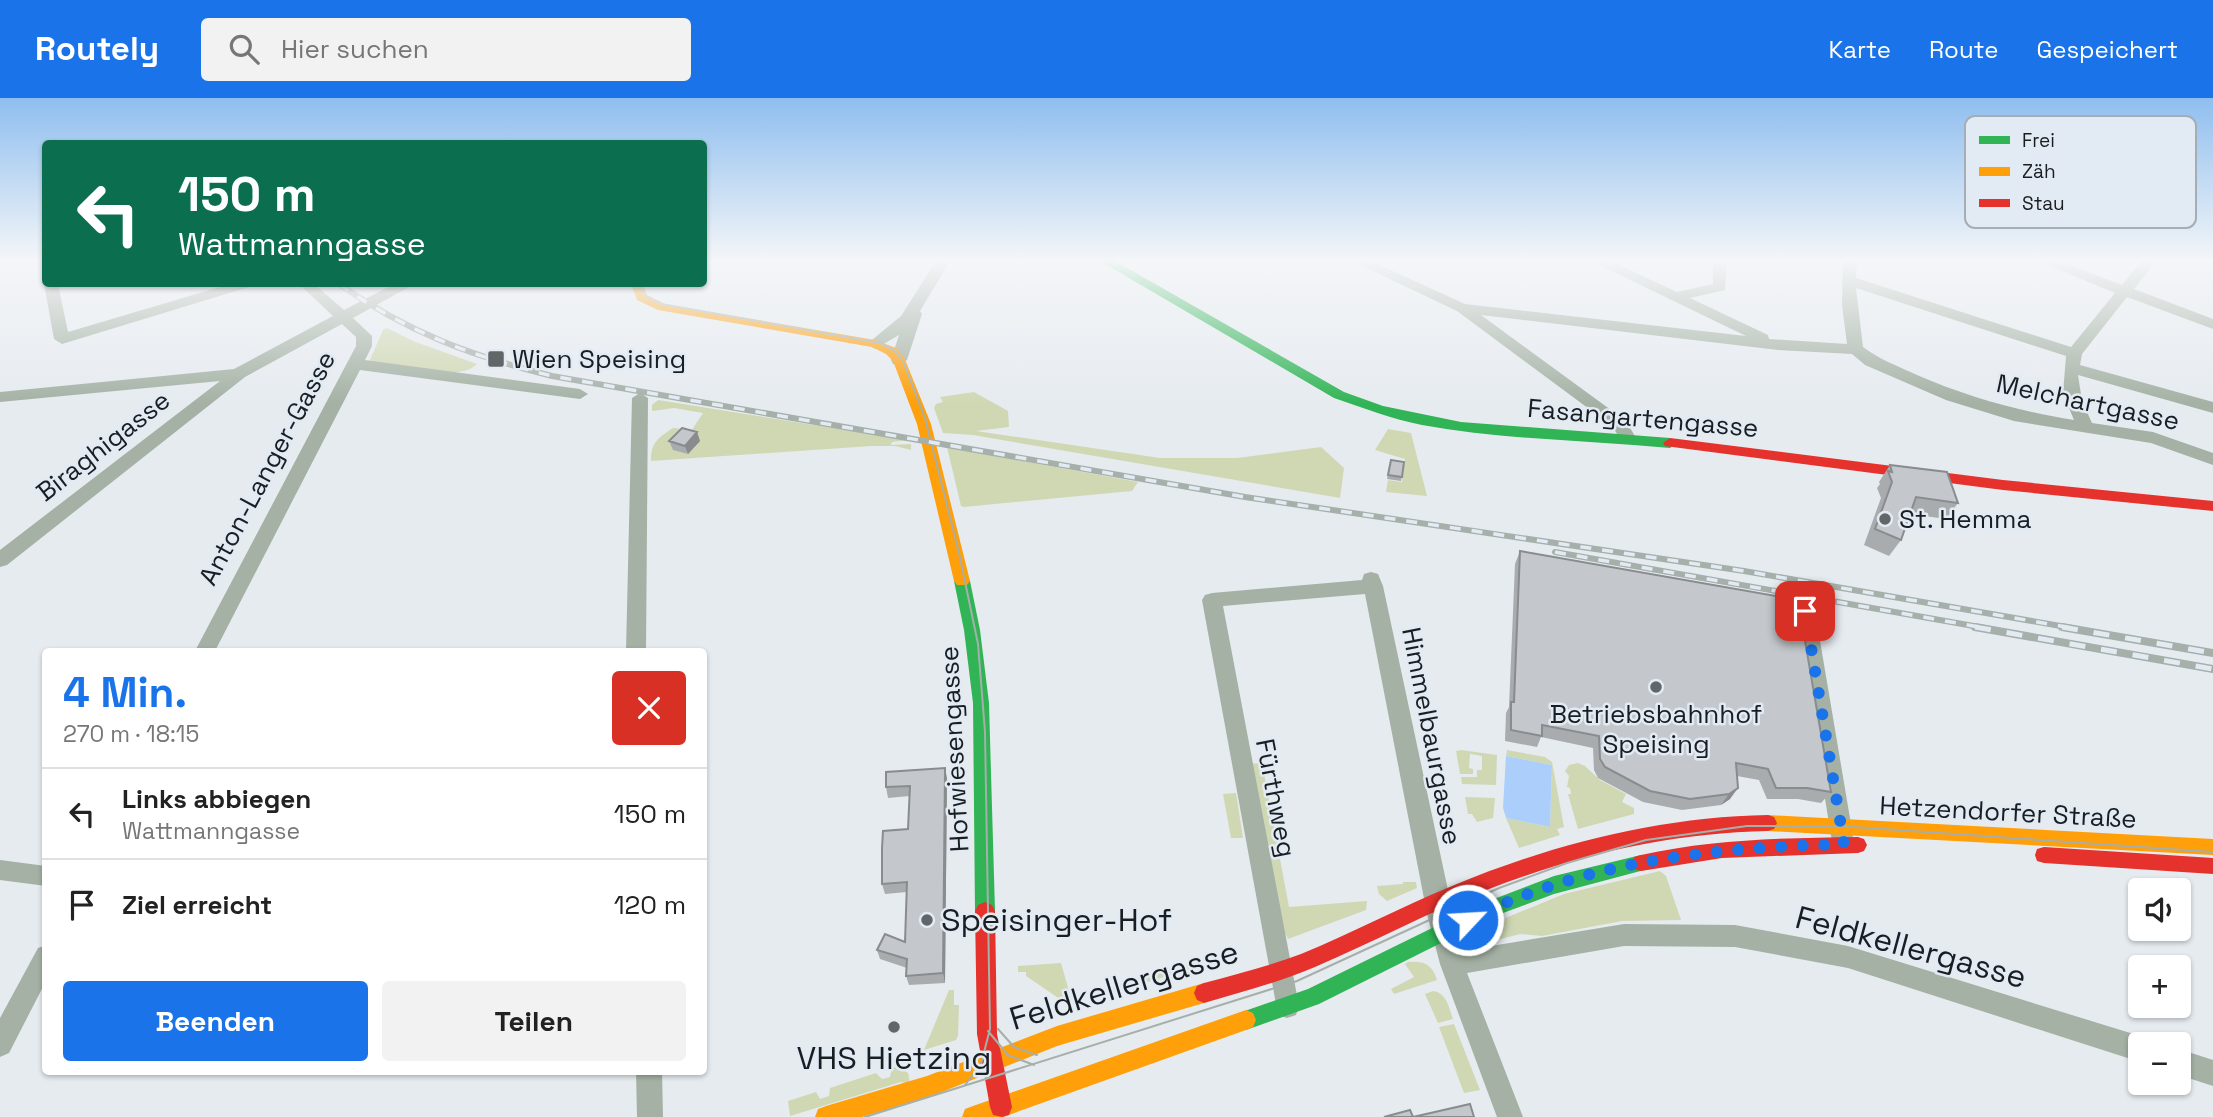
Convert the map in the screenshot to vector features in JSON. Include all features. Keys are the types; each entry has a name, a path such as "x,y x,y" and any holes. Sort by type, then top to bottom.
{"main road":[{"path":"671,309 875,344 891,351 899,360"},
{"name":"Fasangartengasse","path":"1189,309 1324,387 1368,408 1435,424 1628,439 2003,485 2213,506"},
{"name":"Hofwiesengasse","path":"899,360 924,424 972,630 981,703 987,1025 991,1061 1001,1107"},
{"name":"Hetzendorfer Straße","path":"1436,904 1484,882 1541,863 1653,832 1736,822 1842,836 2213,846"},
{"name":"Hetzendorfer Straße","path":"1444,934 1488,910 1554,885 1667,856 1842,836 1870,846"},
{"name":"Hetzendorfer Straße","path":"2023,854 2213,866"},
{"name":"Feldkellergasse","path":"826,1117 926,1087 1056,1036 1280,971 1436,904"},
{"path":"973,1117 1312,998 1444,934"}],"street":[{"path":"56,309 62,339 163,309"},
{"path":"335,309 345,317"},
{"path":"0,397 238,374 360,309"},
{"path":"875,344 890,337 912,309"},
{"path":"899,360 916,309"},
{"path":"1463,309 1614,419 1628,439"},
{"name":"Melchartgasse","path":"1467,309 1778,345 1856,349 1860,354 1896,373 1952,396 2020,417 2153,439 2213,459"},
{"path":"1700,309 1778,345"},
{"path":"1850,309 1856,349"},
{"path":"1927,309 2213,408"},
{"path":"2087,429 2070,397 2072,361 2113,309"},
{"path":"2173,309 2213,324"},
{"name":"Anton-Langer-Gasse","path":"207,648 364,346 365,336 345,317"},
{"path":"355,364 580,394"},
{"name":"Biraghigasse","path":"0,560 238,374"},
{"path":"636,648 640,398"},
{"name":"Fürthweg","path":"1287,1006 1212,600 1372,583"},
{"name":"Himmelbaurgasse","path":"1372,583 1436,904 1452,964 1510,1117"},
{"path":"1805,611 1842,836"},
{"path":"0,870 42,875"},
{"name":"Feldkellergasse","path":"1452,964 1624,934 1735,936 1848,957 2128,1045"},
{"path":"0,1044 42,964"},
{"path":"2191,1066 2213,1073"},
{"path":"649,1075 650,1117"}],"green space":[{"path":"387,328 413,341 477,364 468,370 442,373 369,362 383,330"},
{"path":"974,392 1008,411 1009,427 976,431 1160,458 1237,458 1321,447 1344,468 1340,498 973,435 943,433 934,408 936,404 943,402 940,397"},
{"path":"658,400 908,440 892,442 891,445 911,444 911,450 895,446 872,446 651,461 652,449 659,438 673,428 692,430 703,413 674,408 652,411 652,405"},
{"path":"1388,429 1411,433 1427,496 1386,492 1388,480 1402,482 1405,459 1375,450"},
{"path":"947,447 1138,482 1132,491 964,507 961,506"},
{"path":"1507,750 1545,757 1552,762 1564,827 1557,829 1560,835 1519,848 1506,818 1550,827 1552,765 1506,756"},
{"path":"1456,751 1497,755 1496,785 1462,784 1461,777 1477,777 1477,770 1482,770 1482,756 1470,754 1469,768 1473,769 1473,774 1460,774"},
{"path":"1262,763 1289,907 1367,901 1366,910 1288,939 1278,918 1249,764"},
{"path":"1578,763 1600,780 1626,794 1622,802 1634,808 1634,814 1578,829 1568,794 1571,794 1570,788 1567,787 1569,776 1565,771 1569,765"},
{"path":"1236,793 1243,838 1231,838 1223,794"},
{"path":"1465,797 1495,798 1493,818 1477,822 1472,814 1468,814"},
{"path":"1660,871 1666,876 1681,920 1622,921 1542,936 1520,934 1493,941 1486,926 1564,894"},
{"path":"1416,882 1417,888 1387,901 1379,894 1377,886"},
{"path":"1200,960 1202,965 1097,998 1095,992"},
{"path":"1408,962 1427,965 1433,970 1437,980 1394,994 1391,989 1414,977 1405,964"},
{"path":"1061,963 1073,1005 1070,1006 1026,976 1026,972 1018,972 1018,966"},
{"path":"949,990 954,990 954,1005 959,1005 958,1036 956,1040 924,1050"},
{"path":"1433,991 1444,998 1453,1019 1438,1023 1425,994"},
{"path":"1454,1024 1480,1090 1464,1093 1439,1027"},
{"path":"898,1066 908,1073 910,1084 901,1082 790,1116 788,1101 816,1092 820,1099 829,1096 830,1088 876,1073 882,1079 890,1077 892,1068"}],"water":[{"path":"1506,756 1552,765 1550,827 1506,818 1503,808"}],"building":[{"path":"682,428 697,432 685,446 669,441"},
{"path":"1391,460 1404,462 1402,477 1388,475"},
{"path":"1890,465 1947,472 1958,503 1916,497 1901,540 1875,529 1892,482 1888,471 1892,472"},
{"name":"Betriebsbahnhof Speising","path":"1520,551 1798,600 1831,792 1807,788 1776,788 1768,769 1736,763 1738,788 1729,794 1690,799 1650,791 1605,767 1600,759 1599,736 1542,725 1542,736 1511,730"},
{"path":"945,768 943,973 906,976 907,959 877,950 885,934 905,942 907,882 882,884 882,848 883,831 908,829 910,786 886,787 886,772"},
{"path":"1470,1104 1474,1117 1413,1117"},
{"path":"1410,1110 1413,1117 1384,1117"}],"tram line":[{"path":"687,309 880,343 894,350 903,361 925,418 959,553 978,644 985,732 989,1032"},
{"path":"1032,1064 1297,981 1499,888 1567,863 1646,840 1747,826 1840,826 2213,852"},
{"path":"998,1029 1014,1047 1037,1055"},
{"path":"965,1085 981,1064 989,1032"},
{"path":"989,1032 1008,1055 1032,1064"},
{"path":"865,1117 1032,1064"}],"railway":[{"path":"377,309 415,329 467,351 552,376 1245,497 1744,571 2072,628"},
{"path":"1555,552 1985,628"},
{"path":"1975,627 2213,669"},
{"path":"2062,627 2213,653"}],"traffic: fast":[{"path":"1189,309 1339,395 1380,409 1461,427 1670,443"},
{"path":"962,581 972,630 981,703 985,911"},
{"path":"1246,1020 1312,997 1488,910 1554,885 1641,863"}],"traffic: slow":[{"path":"671,309 875,344 891,351 899,360 924,424 962,581"},
{"path":"1768,823 2213,847"},
{"path":"826,1117 927,1087 1057,1036 1204,993"},
{"path":"973,1117 1246,1020"}],"traffic: jam":[{"path":"1670,443 2003,485 2213,506"},
{"path":"1204,993 1280,971 1458,892 1588,848 1660,832 1768,823"},
{"path":"1641,863 1722,850 1858,845"},
{"path":"2044,855 2213,866"},
{"path":"985,911 987,1034 1001,1107"}],"place":[{"name":"Wien Speising","path":"496,359"},
{"name":"St. Hemma","path":"1885,519"},
{"name":"Betriebsbahnhof Speising","path":"1656,687"},
{"name":"Speisinger-Hof","path":"927,920"},
{"name":"VHS Hietzing","path":"894,1027"}],"route":[{"path":"1468,920 1554,885 1667,856 1746,847 1844,844 1805,611"}]}
